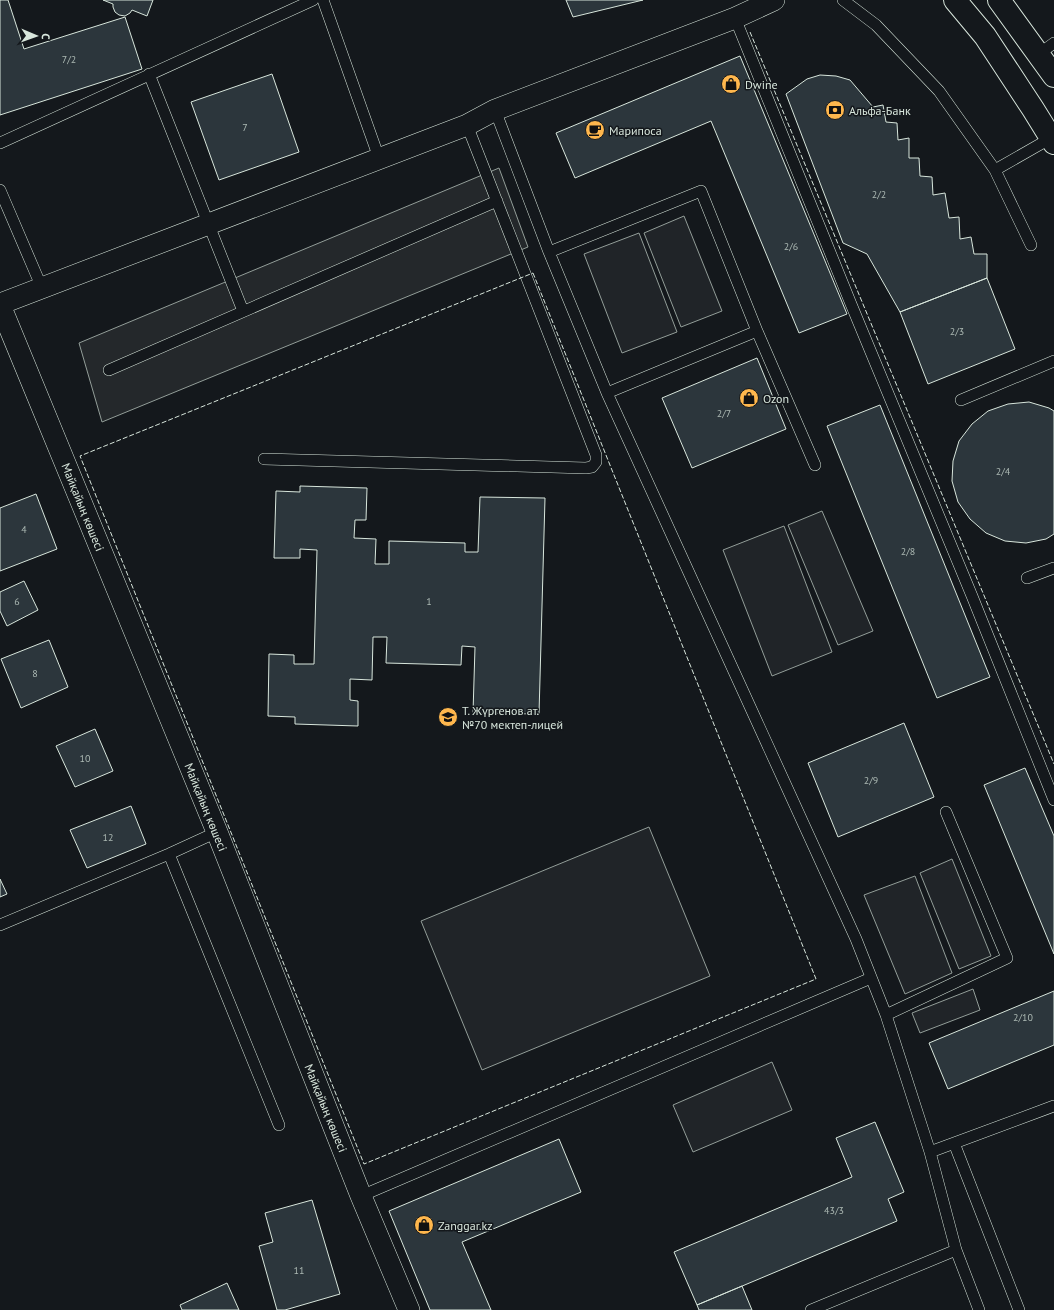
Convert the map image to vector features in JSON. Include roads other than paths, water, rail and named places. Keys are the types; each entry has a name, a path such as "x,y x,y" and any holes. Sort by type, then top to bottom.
{"main road":[{"path":"955,0 985,36 1052,141"},
{"path":"999,0 1046,49 1054,76"}],"street":[{"path":"0,305 467,125 495,110 735,18 774,0"},
{"name":"Майқайың көшесі","path":"0,305 217,832 361,1196 409,1310"}],"lane":[{"path":"0,143 313,0"},
{"path":"323,0 379,158"},
{"path":"843,0 876,25 939,91 995,170 1031,245"},
{"path":"735,18 1054,800"},
{"path":"149,74 243,311"},
{"path":"495,110 549,252 607,393 856,939 872,978 886,1015 930,1152 956,1250 979,1310"},
{"path":"264,459 586,468 592,467 596,462 596,455 467,125"},
{"path":"995,170 1052,141"},
{"path":"0,190 42,288"},
{"path":"549,252 701,191 815,465"},
{"path":"109,370 497,201"},
{"path":"607,393 758,331"},
{"path":"961,400 1054,361"},
{"path":"1027,578 1054,568"},
{"path":"886,1015 1007,958 946,812"},
{"path":"0,925 169,854 217,832"},
{"path":"169,854 279,1125"},
{"path":"361,1196 872,978"},
{"path":"930,1152 1054,1106"},
{"path":"954,1143 1019,1310"},
{"path":"811,1310 956,1250"}],"place":[{"name":"Dwine","path":"731,84"},
{"name":"Альфа-Банк","path":"835,110"},
{"name":"Марипоса","path":"595,130"},
{"name":"Ozon","path":"749,398"},
{"name":"Т. Жүргенов ат. №70 мектеп-лицей","path":"448,717"},
{"name":"Zanggar.kz","path":"424,1225"}]}
